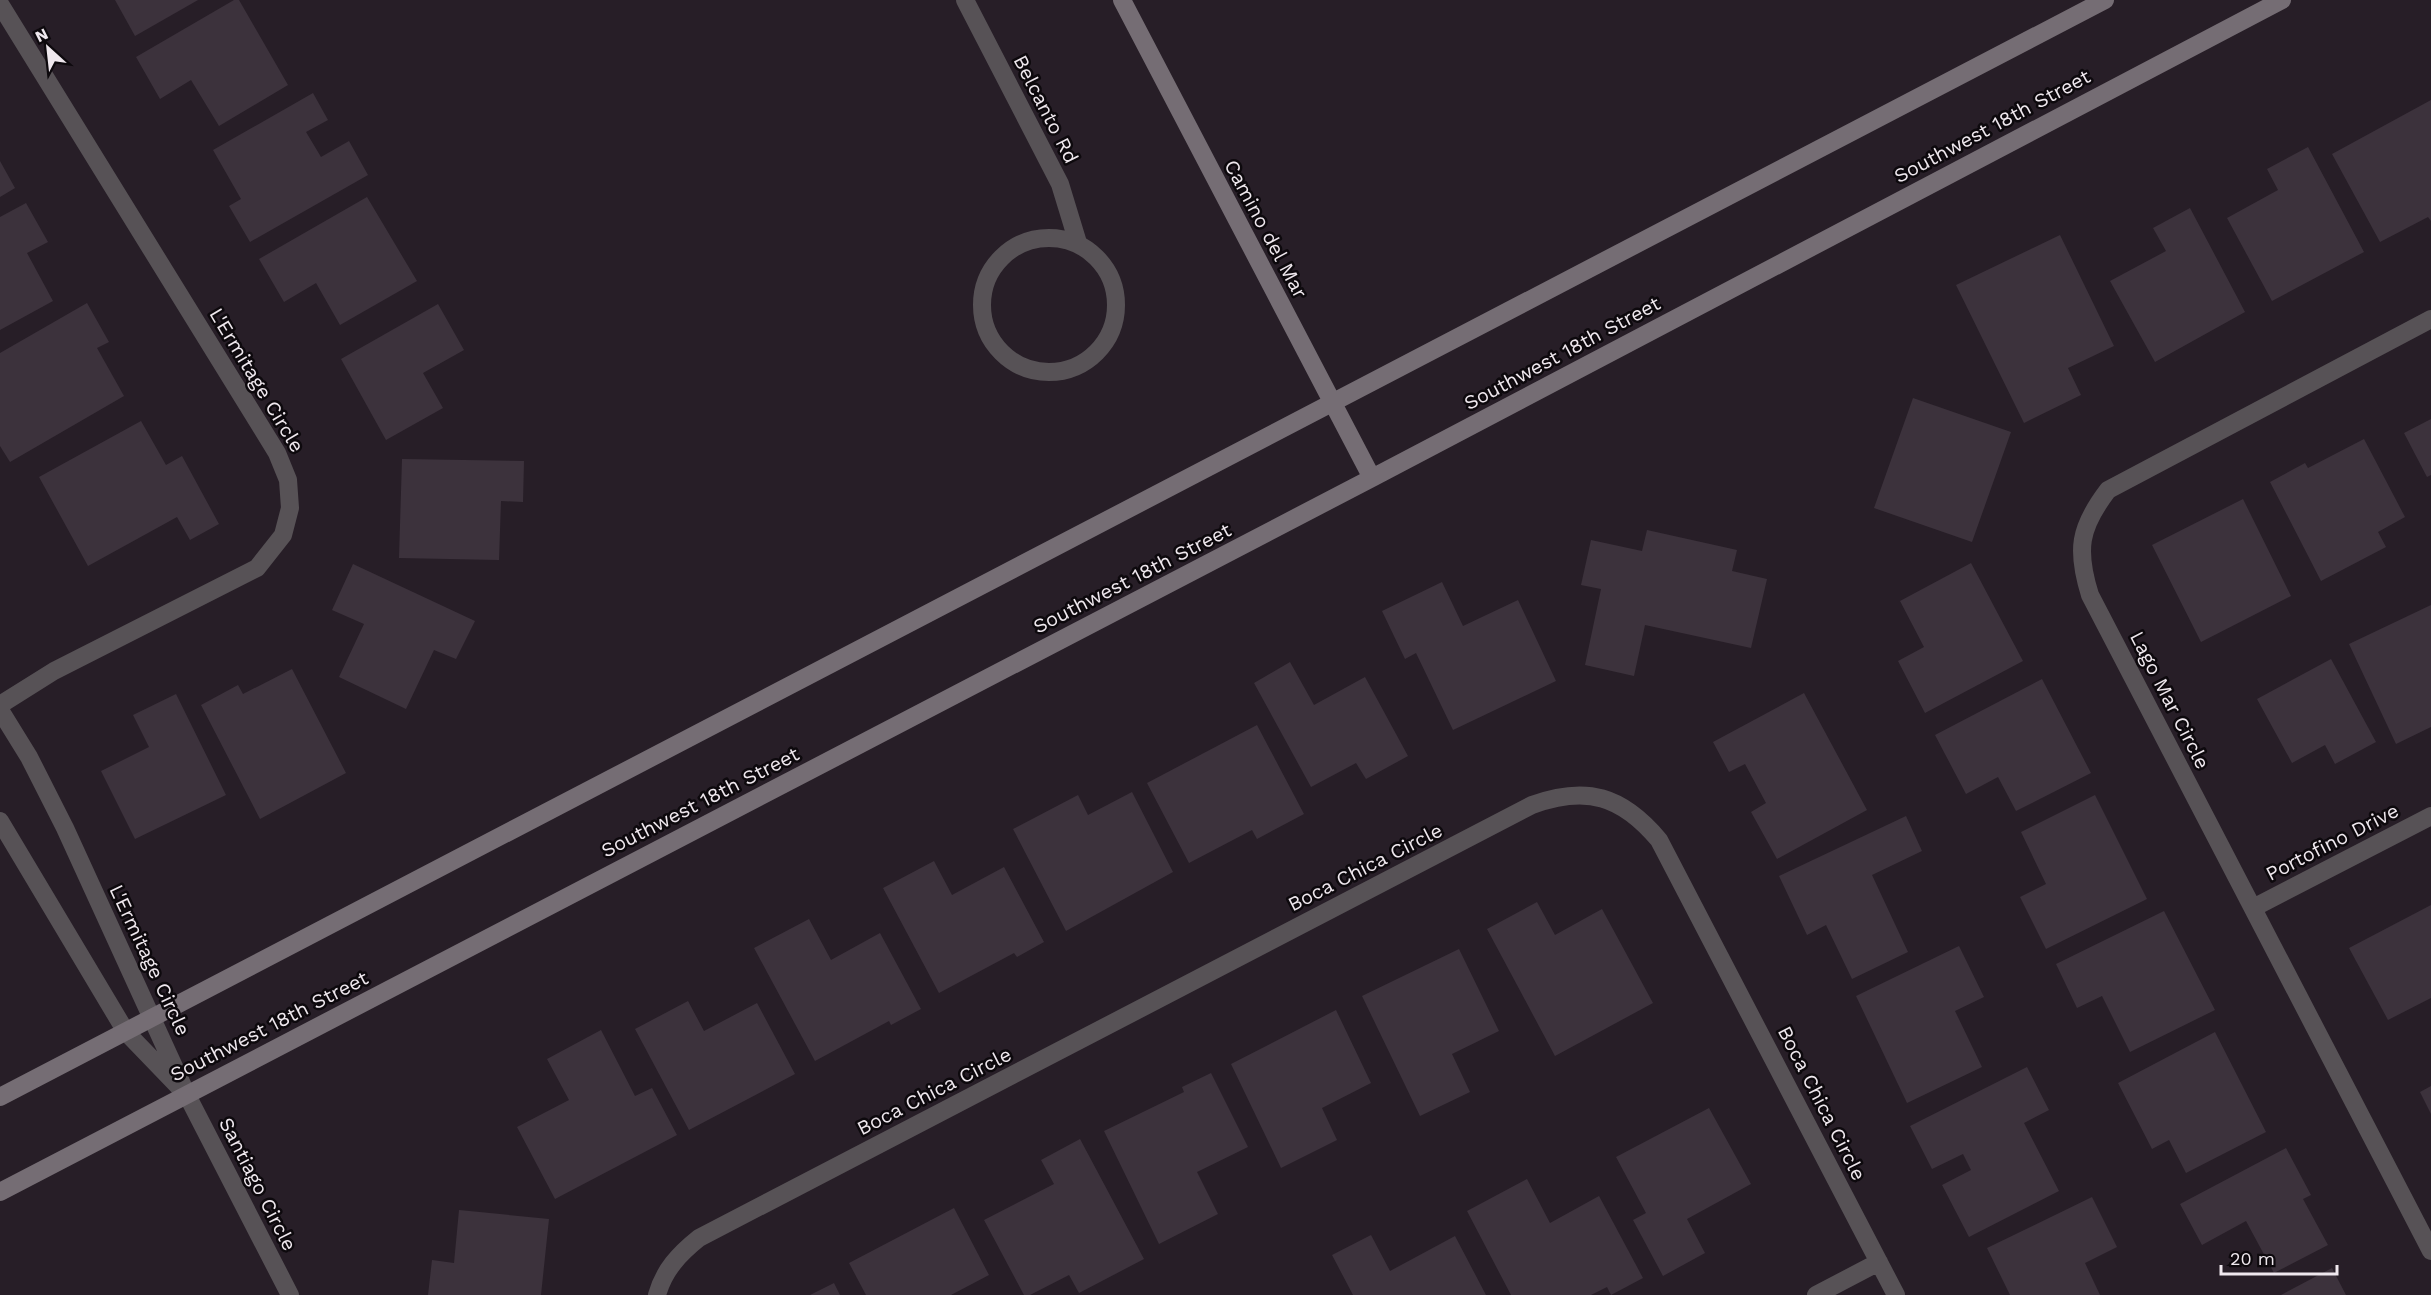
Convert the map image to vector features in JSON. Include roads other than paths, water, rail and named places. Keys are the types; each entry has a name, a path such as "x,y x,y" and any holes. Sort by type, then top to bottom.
{"main road":[{"name":"Camino del Mar","path":"1122,0 1372,478"},
{"path":"0,1097 2104,0"},
{"name":"Southwest 18th Street","path":"0,1192 1372,478 2282,0"}],"street":[{"name":"Belcanto Rd","path":"965,0 1059,184 1078,243"},
{"name":"L'Ermitage Circle","path":"0,4 277,453 288,480 290,508 283,535 257,568 54,671 0,705"},
{"path":"1055,237 1078,243 1097,257 1110,276 1116,298 1114,322 1104,343 1088,360 1068,369 1047,372 1026,369 1006,358 992,342 983,323 981,301 985,280 996,262 1012,248 1032,239 1055,237"},
{"name":"Lago Mar Circle","path":"2431,319 2108,490 2091,513 2081,539 2081,567 2090,595 2431,1251"},
{"name":"L'Ermitage Circle","path":"0,710 29,757 65,828 124,963 153,1018 187,1095"},
{"name":"Boca Chica Circle","path":"657,1295 661,1282 676,1257 699,1238 1532,805 1557,796 1586,795 1615,801 1640,818 1659,840 1896,1295"},
{"name":"Portofino Drive","path":"2253,908 2431,816"},
{"name":"L'Ermitage Circle","path":"0,821 126,1032 187,1095"},
{"name":"Santiago Circle","path":"187,1095 290,1295"},
{"path":"1816,1295 1879,1262"}]}
